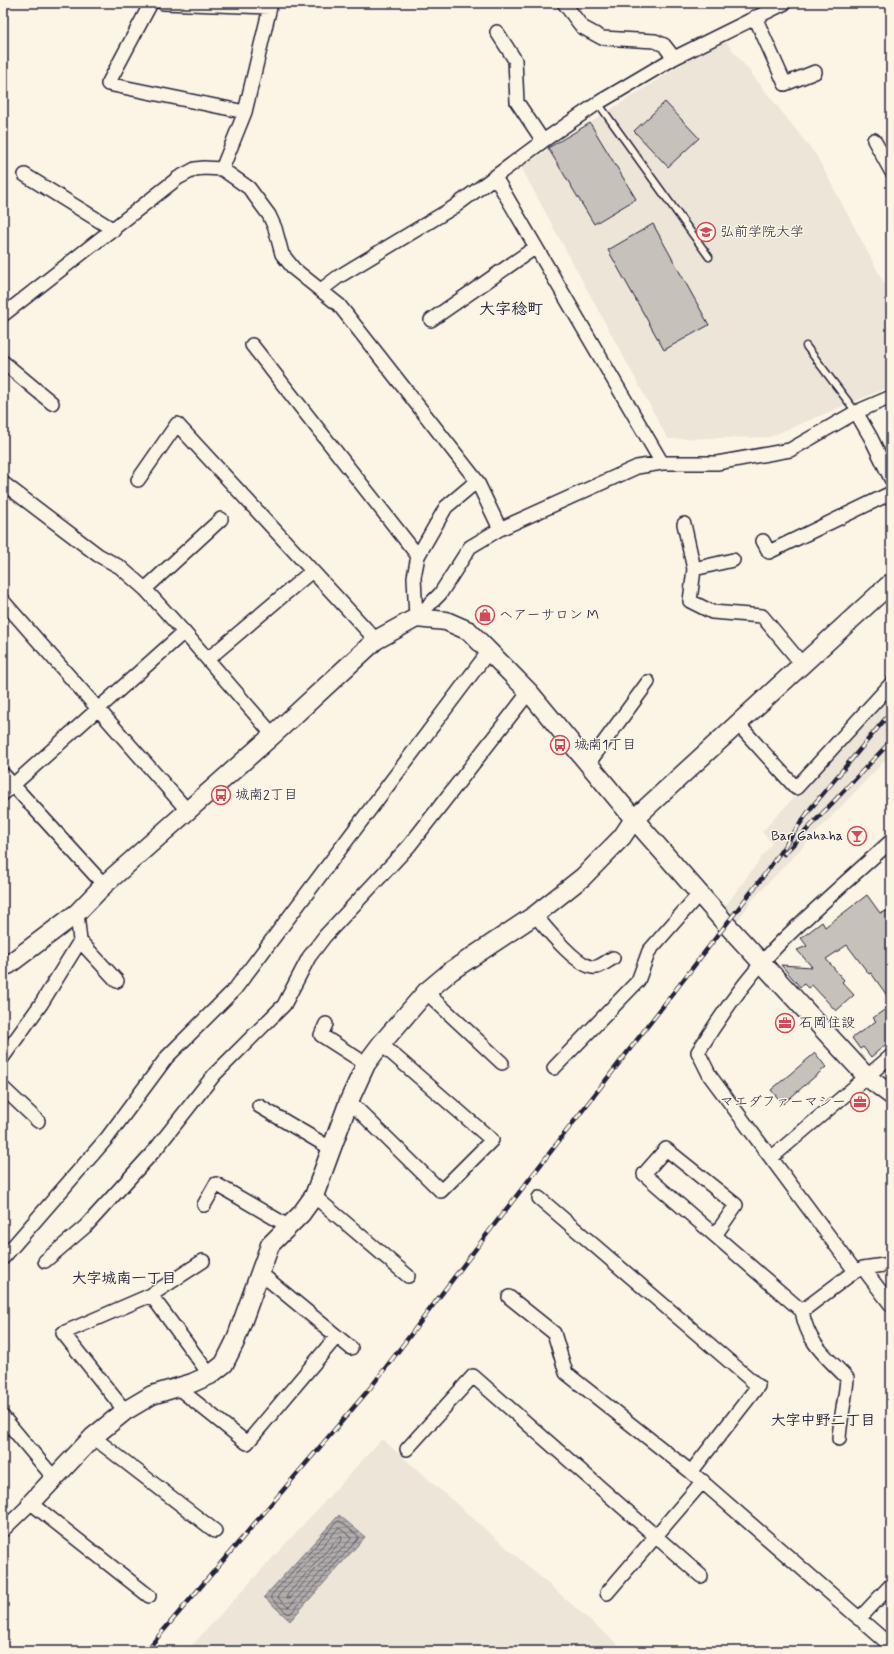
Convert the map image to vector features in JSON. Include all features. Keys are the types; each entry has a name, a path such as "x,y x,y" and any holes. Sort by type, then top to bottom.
{"street":[{"path":"151,3 108,84 245,112"},
{"path":"163,3 271,5 245,112 222,169"},
{"path":"564,3 582,27 602,38 655,41 664,45 674,58"},
{"path":"321,290 338,277 454,207 543,141 598,103 674,58 785,3"},
{"path":"755,17 786,84 815,72"},
{"path":"497,32 515,60 517,102 543,141"},
{"path":"874,140 891,171"},
{"path":"3,315 114,230 178,178 195,170 204,168 222,169 249,188 269,215 275,228 282,254 294,269 340,305 477,481 500,530"},
{"path":"25,175 114,230"},
{"path":"495,177 662,463"},
{"path":"431,320 536,246"},
{"path":"252,345 418,556"},
{"path":"3,362 52,403"},
{"path":"3,965 8,965 77,913 104,885 273,735 376,640 416,618 440,594 470,547 500,530 637,467 662,463 717,463 790,450 856,412 891,397"},
{"path":"856,412 871,438 891,479"},
{"path":"138,480 177,424 376,640"},
{"path":"416,618 414,577 418,556 446,507 477,481"},
{"path":"3,483 98,556 120,567 145,589 208,659 273,735"},
{"path":"763,541 769,552 891,493"},
{"path":"145,589 221,519"},
{"path":"684,524 694,569 690,601 712,612 762,616 802,664"},
{"path":"694,569 733,560"},
{"path":"208,659 312,571"},
{"path":"3,1530 31,1503 93,1437 125,1411 152,1395 192,1383 210,1374 224,1364 235,1342 270,1245 301,1214 314,1196 350,1101 366,1064 381,1044 426,992 451,971 535,915 583,878 622,837 634,819 891,583"},
{"path":"3,601 187,810"},
{"path":"416,618 446,621 469,631 489,651 529,692 634,819 699,894 867,1077 891,1095"},
{"path":"8,789 184,632"},
{"path":"3,1258 107,1138 167,1057 235,989 489,651"},
{"path":"588,764 648,682"},
{"path":"737,723 796,788 891,684"},
{"path":"45,1261 86,1226 155,1150 214,1075 284,1005 309,957 325,936 409,846 529,692"},
{"path":"3,774 8,789 104,885"},
{"path":"891,841 782,941 720,1017 698,1052 710,1076 771,1158 859,1270 891,1305"},
{"path":"554,1068 638,981 649,951 699,894"},
{"path":"77,913 80,941 117,981"},
{"path":"535,915 550,933 575,958 587,966 597,967 613,958"},
{"path":"3,1057 41,1004 80,941"},
{"path":"426,992 502,1062"},
{"path":"326,1024 320,1035 366,1064"},
{"path":"350,1101 441,1192 492,1140 381,1044"},
{"path":"771,1158 891,1056"},
{"path":"3,1088 38,1121"},
{"path":"260,1106 332,1149"},
{"path":"716,1234 736,1205 666,1149 644,1174 716,1234 802,1311 805,1326 814,1346 848,1378 846,1395 840,1417 839,1439"},
{"path":"204,1205 216,1184 288,1226"},
{"path":"314,1196 408,1276"},
{"path":"539,1198 758,1386 691,1472"},
{"path":"125,1411 63,1334 151,1296 203,1261"},
{"path":"802,1311 859,1270 891,1264"},
{"path":"259,1272 351,1348"},
{"path":"151,1296 210,1374"},
{"path":"509,1296 554,1333 566,1373 703,1482 891,1646"},
{"path":"178,1388 247,1443 337,1336"},
{"path":"407,1448 473,1376 701,1576"},
{"path":"3,1417 54,1478"},
{"path":"93,1437 215,1531"},
{"path":"607,1593 703,1482"},
{"path":"31,1503 149,1596"},
{"path":"859,1619 891,1585"}],"lane":[{"path":"598,103 709,257"},
{"path":"806,346 856,412"}],"shaded area":[{"name":"弘前学院大学","path":"723,38 816,155 891,296 891,386 769,437 668,439 521,167"},
{"path":"891,692 891,754 753,899 737,921 725,907 772,843 762,832"},
{"path":"382,1439 625,1651 187,1651"}],"water":[{"path":"339,1515 365,1537 290,1621 264,1597"}],"building":[{"path":"665,102 699,138 668,167 634,131"},
{"path":"590,123 636,199 594,224 548,148"},
{"path":"653,224 709,325 664,350 608,250"},
{"path":"867,895 880,913 891,910 891,1001 871,973 869,974 847,945 826,959 844,980 842,982 854,995 836,1011 812,985 808,988 804,984 800,987 781,965 812,967 797,950 807,946 801,938 822,922 825,927"},
{"path":"891,1005 891,1040 871,1057 863,1047 860,1049 852,1038 876,1021 873,1018"},
{"path":"815,1053 826,1067 783,1104 771,1090"}],"railway":[{"path":"146,1651 371,1387 765,874 811,808 891,712"},
{"path":"784,854 891,741"}],"place":[{"name":"弘前学院大学","path":"706,232"},
{"name":"ヘアーサロン M","path":"485,615"},
{"name":"城南1丁目","path":"560,745"},
{"name":"城南2丁目","path":"221,795"},
{"name":"Bar Gahaha","path":"857,836"},
{"name":"石岡住設","path":"785,1023"},
{"name":"マエダファーマシー","path":"860,1102"}],"district":[{"name":"大字稔町","path":"511,309"},
{"name":"大字城南一丁目","path":"124,1279"},
{"name":"大字中野二丁目","path":"823,1421"}]}
